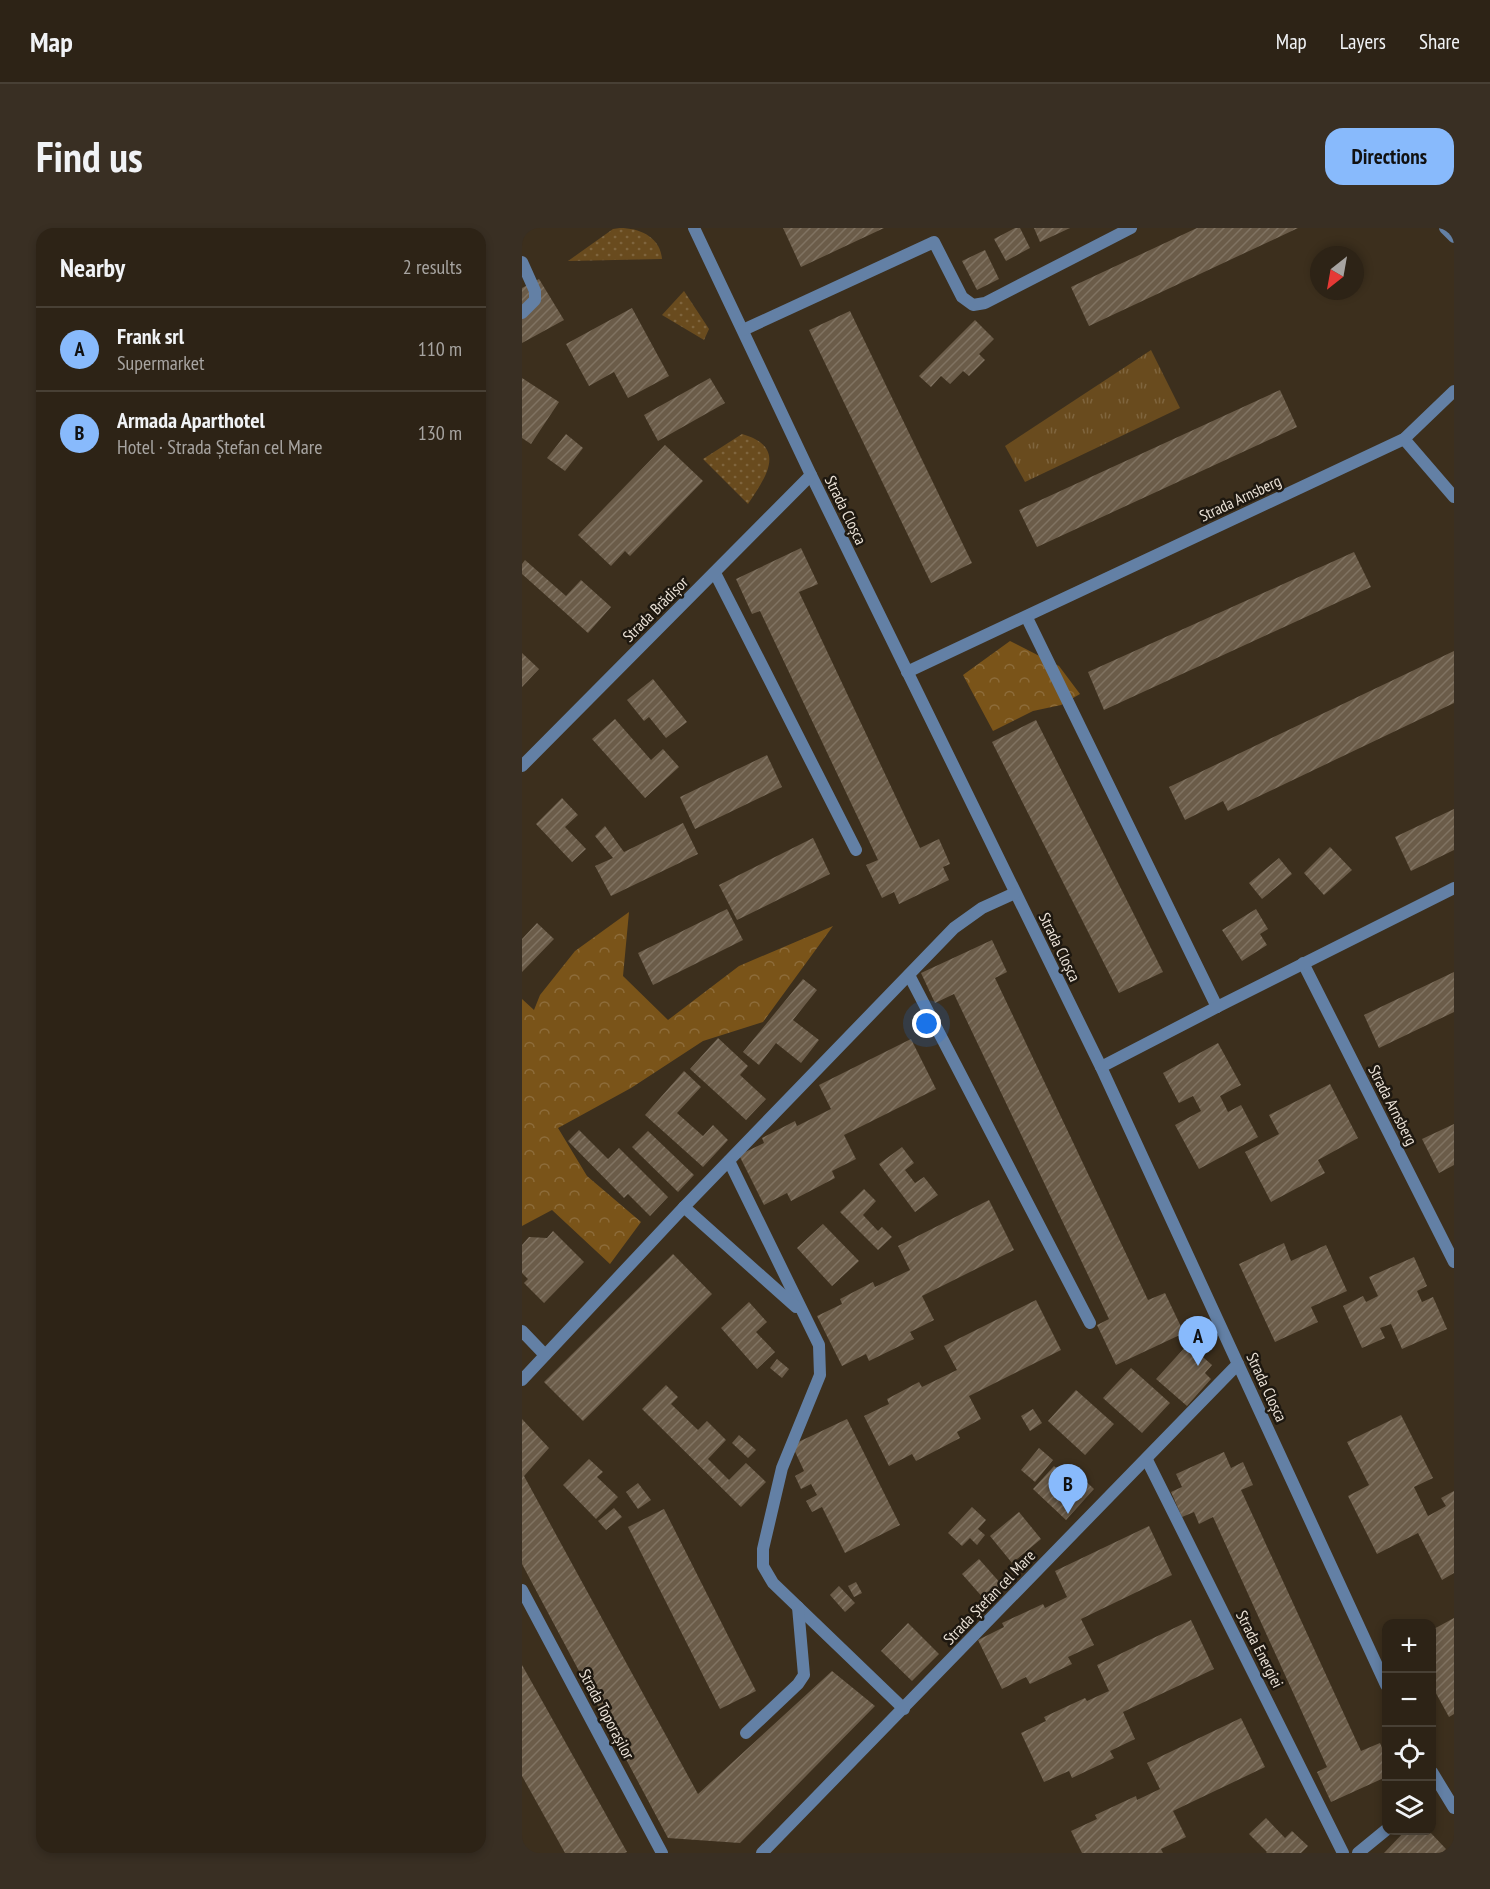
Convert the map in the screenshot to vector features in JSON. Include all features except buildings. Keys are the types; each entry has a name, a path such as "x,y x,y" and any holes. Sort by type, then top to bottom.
{"street":[{"name":"Strada Cloșca","path":"694,228 811,475 1101,1067 1382,1676"},
{"path":"743,330 934,242 962,297 973,305 985,303 1131,228"},
{"path":"1445,228 1454,237"},
{"path":"522,262 535,291 535,300 522,313"},
{"name":"Strada Arnsberg","path":"907,672 1027,618 1404,439 1454,391"},
{"path":"1404,439 1454,497"},
{"name":"Strada Brădișor","path":"522,766 811,475"},
{"path":"715,573 856,850"},
{"path":"1027,618 1217,1007"},
{"path":"1101,1067 1454,888"},
{"path":"522,1380 684,1207 954,928 982,908 1015,893"},
{"name":"Strada Arnsberg","path":"1303,963 1454,1262"},
{"path":"909,975 1090,1323"},
{"path":"729,1161 819,1346 820,1375 782,1468 763,1549 763,1566 773,1583 904,1708"},
{"path":"684,1207 801,1312"},
{"path":"522,1331 545,1355"},
{"name":"Strada Ștefan cel Mare","path":"762,1853 1239,1364"},
{"name":"Strada Energiei","path":"1147,1460 1343,1853"},
{"name":"Strada Toporașilor","path":"522,1590 662,1853"},
{"path":"746,1733 798,1684 804,1675 798,1606"},
{"path":"1436,1790 1454,1808"},
{"path":"1358,1853 1382,1833"}],"green space":[{"path":"620,228 648,235 657,245 662,259 568,261 613,229"},
{"path":"684,291 709,329 704,340 662,315"},
{"path":"1151,350 1180,408 1025,482 1005,446"},
{"path":"742,434 765,447 769,455 766,473 748,504 703,459"},
{"path":"1010,641 1059,666 1080,694 1061,705 1033,711 993,731 963,675"},
{"path":"629,912 623,976 668,1020 739,966 833,926 763,1022 703,1041 631,1088 558,1128 587,1176 641,1222 610,1264 552,1210 522,1226 522,999 534,1010 540,995 575,951"}],"place":[{"name":"Frank srl","path":"1198,1366"},
{"name":"Armada Aparthotel","path":"1068,1514"}]}
